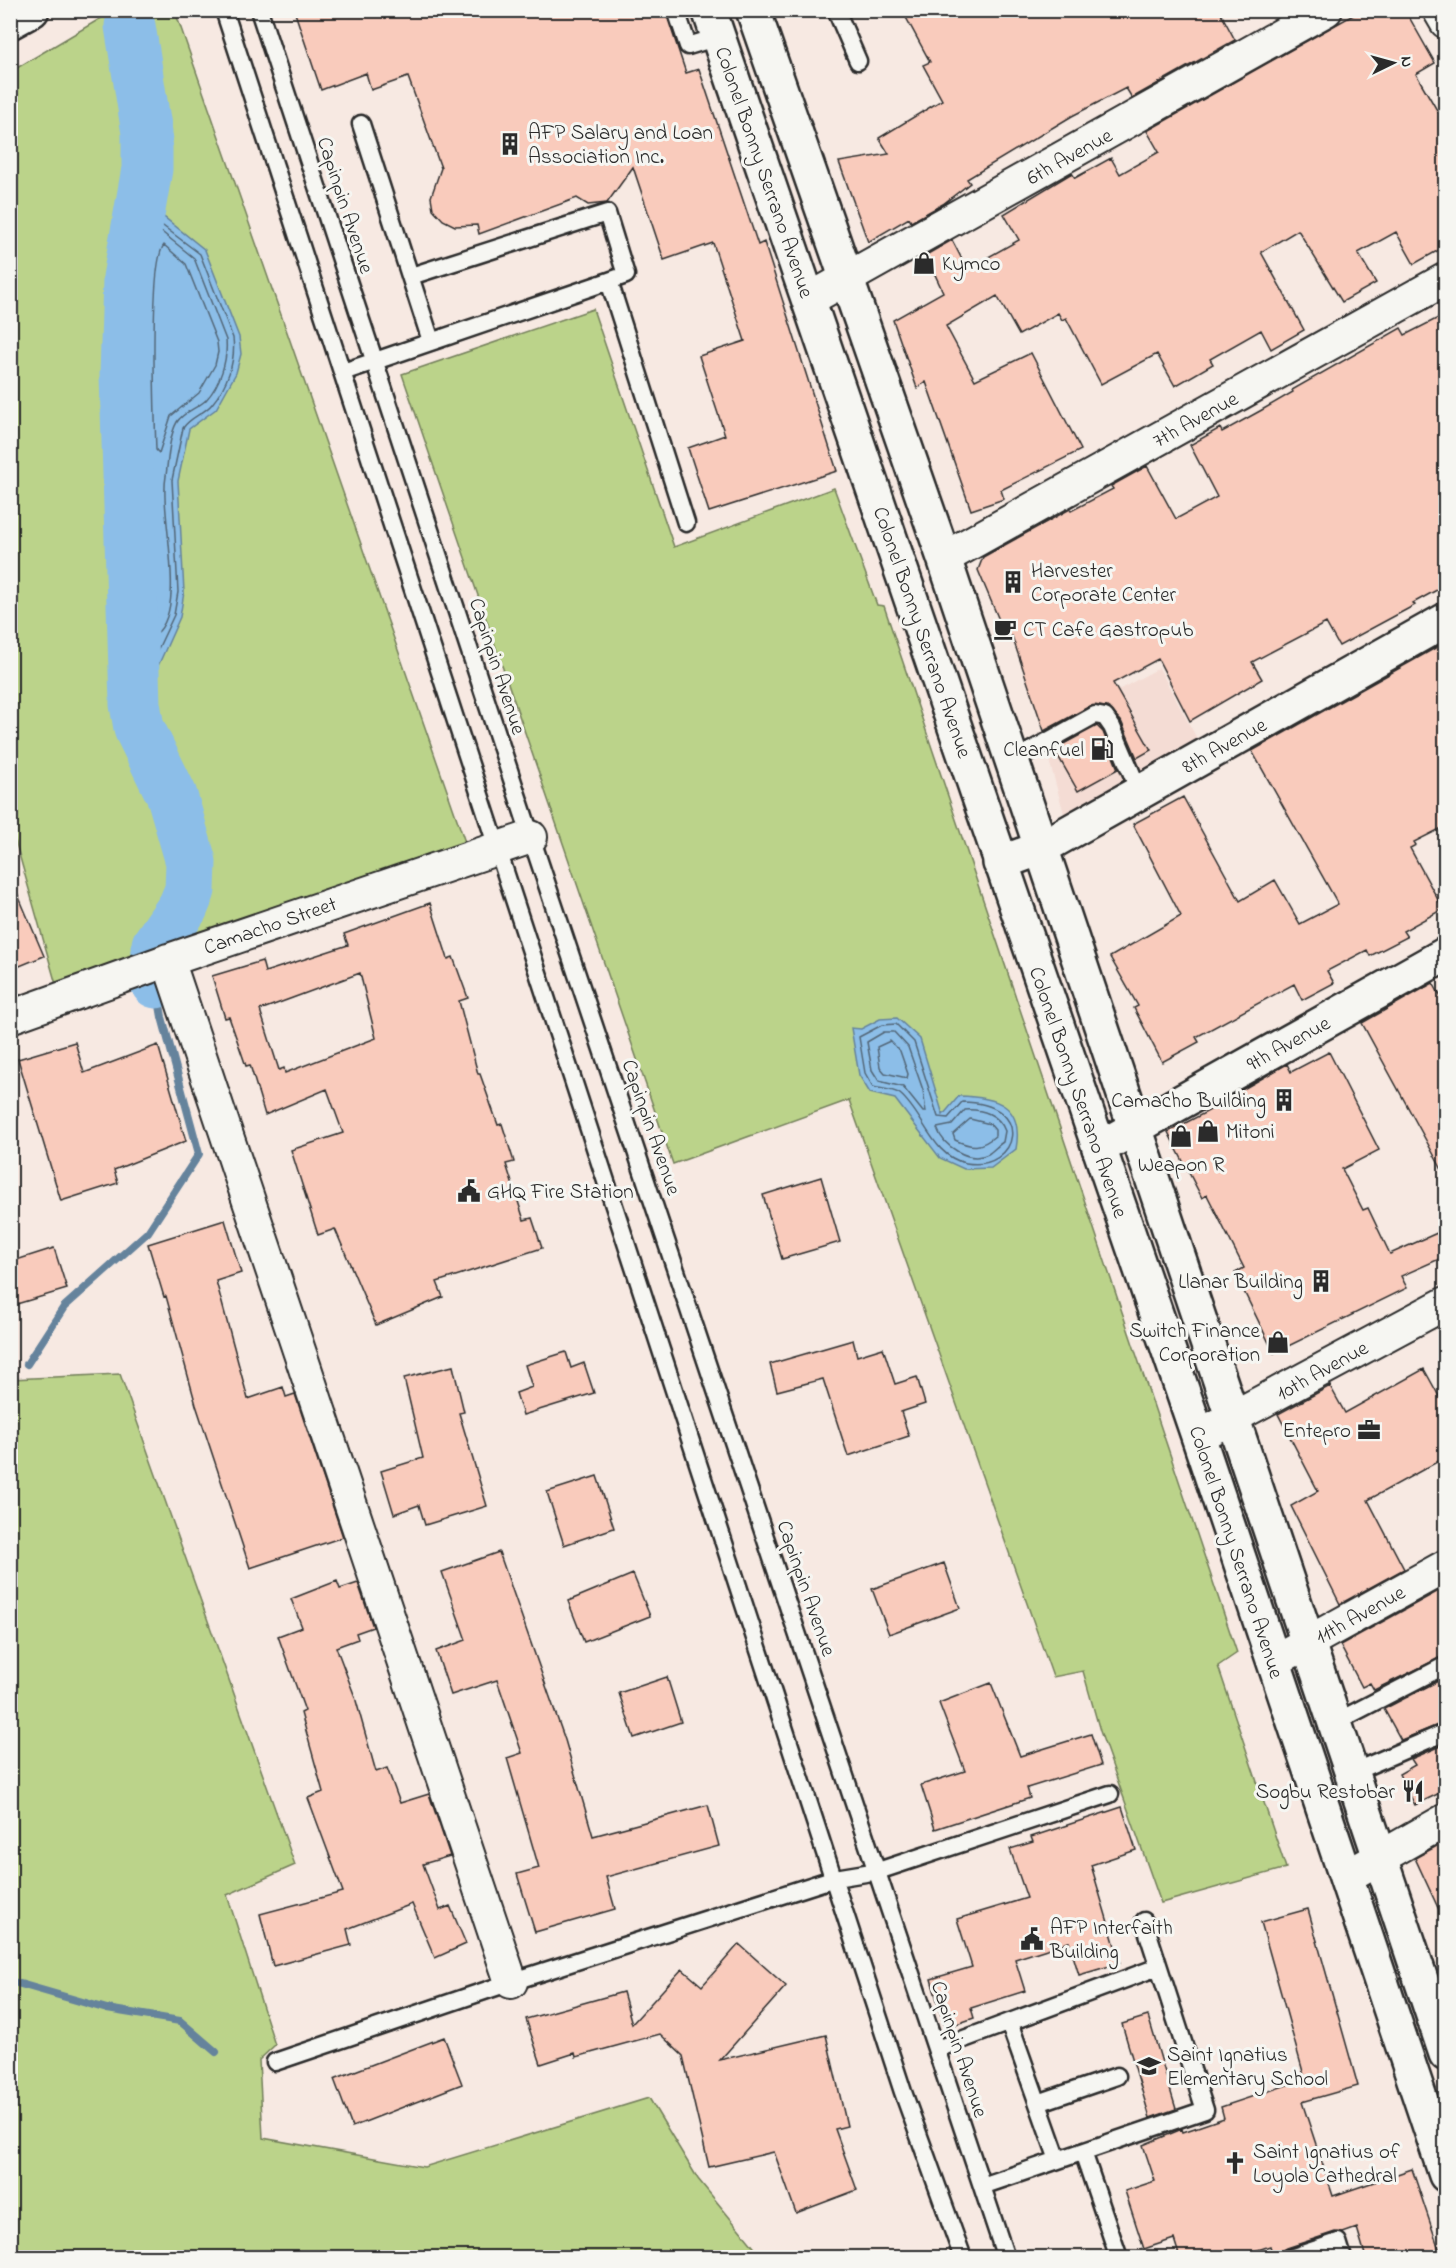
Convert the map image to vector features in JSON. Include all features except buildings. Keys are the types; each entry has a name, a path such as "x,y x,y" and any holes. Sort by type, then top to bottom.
{"main road":[{"path":"10,22 32,10"},
{"name":"Colonel Bonny Serrano Avenue","path":"753,10 944,558 1446,2054"},
{"name":"Colonel Bonny Serrano Avenue","path":"713,24 810,299 1000,863 1198,1436 1446,2175"},
{"name":"8th Avenue","path":"1000,863 1041,848 1446,620"},
{"name":"9th Avenue","path":"1099,1149 1446,954"}],"street":[{"name":"6th Avenue","path":"810,299 846,281 1326,10"},
{"path":"1439,10 1446,22"},
{"name":"7th Avenue","path":"944,558 1446,279"},
{"name":"Camacho Street","path":"10,1017 531,837"},
{"path":"158,964 511,1982"},
{"name":"10th Avenue","path":"1198,1436 1446,1303"},
{"name":"11th Avenue","path":"1274,1661 1446,1566"},
{"path":"1346,1877 1446,1820"}],"lane":[{"path":"224,10 903,2092 963,2258"},
{"name":"Capinpin Avenue","path":"259,10 531,837 1006,2258"},
{"path":"676,10 688,46 713,24"},
{"path":"836,10 858,61"},
{"path":"361,124 431,342"},
{"path":"343,372 626,275 607,213 411,276"},
{"path":"609,281 686,523"},
{"path":"1012,761 1095,715 1105,717 1112,727 1140,793"},
{"path":"1334,1723 1446,1665"},
{"path":"1352,1773 1446,1732"},
{"path":"275,2062 511,1982 835,1878 878,1871 1110,1794"},
{"path":"982,2186 1205,2110 1144,1921"},
{"path":"937,2049 1158,1967"},
{"path":"1009,2022 1058,2160"},
{"path":"1038,2103 1117,2076"},
{"path":"1083,2152 1119,2258"},
{"path":"1290,2258 1338,2242 1343,2258"}],"shaded area":[{"path":"1159,668 1201,746 1067,824 1041,732"}],"green space":[{"path":"113,11 175,11 466,845 57,988 11,826 10,72"},
{"path":"593,309 674,547 834,488 877,605 884,606 1237,1653 1218,1666 1286,1868 1161,1903 1100,1731 1083,1671 1053,1677 849,1100 673,1164 402,374"},
{"path":"120,1374 295,1865 227,1895 275,2045 259,2060 263,2138 424,2167 649,2098 698,2179 762,2257 11,2257 11,1379"}],"water":[{"path":"153,212 165,218 205,250 239,337 241,354 236,373 216,409 189,429 178,481 184,592 180,617 154,675 142,694 131,369 135,266 143,221"},
{"path":"897,1018 920,1039 943,1115 959,1096 995,1101 1011,1113 1016,1122 1016,1149 991,1168 964,1169 940,1158 895,1099 870,1093 859,1075 851,1028 861,1029 880,1019"}],"waterway":[{"path":"130,26 147,133 147,169 128,278 125,376 135,704 139,728 172,796 191,862 190,890 183,907 157,945 156,983"},
{"path":"27,1364 64,1307 148,1232 199,1154 162,1017 156,983"},
{"path":"10,1981 107,2009 180,2021 216,2052"}],"place":[{"name":"AFP Salary and Loan Association Inc.","path":"510,144"},
{"name":"Kymco","path":"924,263"},
{"name":"Harvester Corporate Center","path":"1013,582"},
{"name":"CT Cafe Gastropub","path":"1005,629"},
{"name":"Cleanfuel","path":"1102,749"},
{"name":"Camacho Building","path":"1284,1100"},
{"name":"Mitoni","path":"1208,1131"},
{"name":"Weapon R","path":"1181,1136"},
{"name":"GHQ Fire Station","path":"469,1191"},
{"name":"Llanar Building","path":"1321,1281"},
{"name":"Switch Finance Corporation","path":"1278,1342"},
{"name":"Entepro","path":"1369,1430"},
{"name":"Sogbu Restobar","path":"1413,1791"},
{"name":"AFP Interfaith Building","path":"1032,1939"},
{"name":"Saint Ignatius Elementary School","path":"1149,2066"},
{"name":"Saint Ignatius of Loyola Cathedral","path":"1235,2163"}]}
